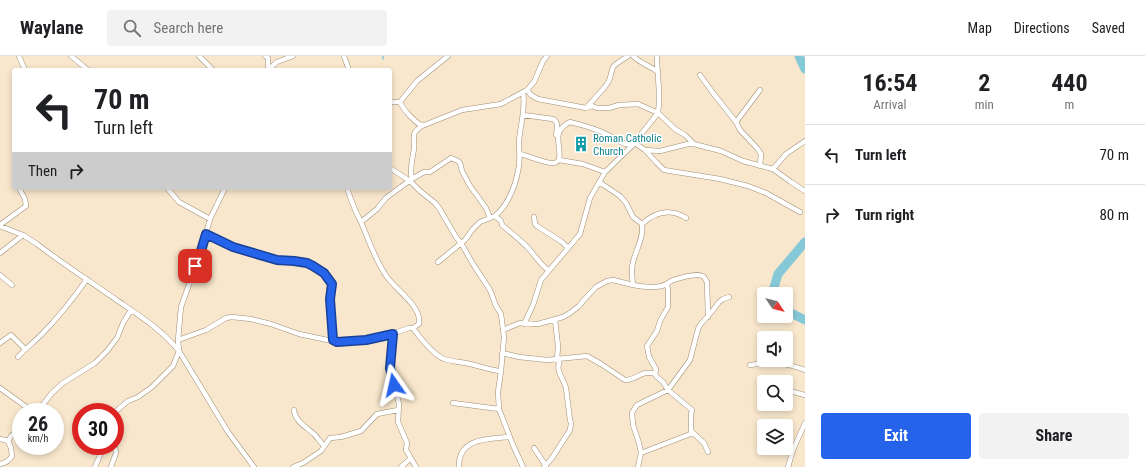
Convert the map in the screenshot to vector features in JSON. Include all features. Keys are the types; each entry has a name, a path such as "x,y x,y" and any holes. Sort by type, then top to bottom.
{"street":[{"path":"19,56 25,68"},
{"path":"71,56 86,68"},
{"path":"199,56 211,68"},
{"path":"271,68 280,61 293,56"},
{"path":"344,56 348,68"},
{"path":"400,102 417,81 448,56"},
{"path":"411,180 410,174 414,148 413,138 418,128 462,110 501,104 525,91 534,82 547,56"},
{"path":"586,108 609,81 613,67 628,56"},
{"path":"633,56 641,63 658,72"},
{"path":"524,324 534,305 541,280 580,234 590,198 605,172 635,143 658,113 660,88 657,56"},
{"path":"268,68 267,57 280,61"},
{"path":"700,75 736,122 740,130 761,154 760,166"},
{"path":"736,122 760,90"},
{"path":"525,91 538,99 586,108 592,106 597,108 609,108 619,105 638,104 658,113 694,144"},
{"path":"438,262 465,240 480,222 493,217 505,204 512,191 519,167 519,141 525,91"},
{"path":"392,102 400,102"},
{"path":"400,102 402,107 422,126"},
{"path":"523,115 556,120 556,135 558,137 560,157 559,160"},
{"path":"558,137 563,126 570,122 598,130 629,145 635,143"},
{"path":"773,169 786,154 805,141"},
{"path":"635,143 646,150 664,170 693,174 748,186 766,193 800,212"},
{"path":"646,150 660,151 688,144 694,144 721,151 738,160 773,169 805,191"},
{"path":"520,154 552,164 559,160 583,164 605,172"},
{"path":"361,222 389,196 411,180 424,172 430,172 451,158 458,161 470,186 493,217 501,221 502,225 525,245 544,268 548,270"},
{"path":"392,169 411,180 420,191 436,203 440,208 456,237 490,290 496,306 501,314 503,330 501,371 498,392 499,409 509,437 523,467"},
{"path":"599,182 620,196 626,203 633,217 642,224 643,229 632,263 633,285"},
{"path":"0,225 26,206 25,199 20,190"},
{"path":"169,190 179,202 210,219"},
{"path":"124,404 152,387 173,366 179,351 178,340 181,307 201,251 210,219 224,190"},
{"path":"178,340 206,330 226,318 232,317 251,319 299,334 337,342 366,340 413,328 419,324 420,320 418,314 399,290 387,278 372,252 361,222 354,210 348,190"},
{"path":"642,224 656,214 664,212 679,214 686,218"},
{"path":"534,217 535,224 562,242 568,248"},
{"path":"0,225 23,235 170,339 179,351 228,432 254,467"},
{"path":"206,234 233,247 277,260 307,263 324,273 332,284 330,299 333,340"},
{"path":"0,253 23,235"},
{"path":"503,330 520,323 538,324 555,320 570,313 602,283 613,280 648,287 666,285 672,281 697,274 705,278 707,287 708,317"},
{"path":"0,275 12,285"},
{"path":"18,357 70,304 87,279"},
{"path":"666,285 668,289 668,307 660,320 657,331 647,346 649,357 656,369 656,374 668,390 692,410 691,428 693,433 701,440 708,452"},
{"path":"638,467 641,453 633,425 633,411 637,405 642,402 668,390 690,360 700,325 719,302 729,297"},
{"path":"44,403 63,383 95,363 107,351 117,338 123,323 131,310"},
{"path":"534,448 545,466 567,435 571,426 565,382 559,373 555,320"},
{"path":"413,328 428,346 443,359 501,371"},
{"path":"393,334 390,368 399,404 398,422 407,443 406,450 416,467"},
{"path":"0,343 11,335 25,349"},
{"path":"502,353 535,360 587,356 625,380 629,380 648,372 656,374"},
{"path":"750,365 779,363 792,365 805,370"},
{"path":"0,388 21,403"},
{"path":"793,392 805,395"},
{"path":"453,403 499,409"},
{"path":"294,410 294,415 316,436 324,446"},
{"path":"293,467 304,465 321,451 330,438 341,437 361,431 377,414 398,410"},
{"path":"788,467 793,450 805,423"},
{"path":"641,453 693,433"},
{"path":"8,441 12,435"},
{"path":"459,467 459,458 466,447 482,439 509,437"},
{"path":"0,439 8,441"},
{"path":"0,464 10,460 12,456 8,441"},
{"path":"95,467 100,455"},
{"path":"111,467 115,455"},
{"path":"401,467 410,459"}],"waterway":[{"path":"799,56 805,69"},
{"path":"774,287 778,274 805,242"},
{"path":"793,314 805,320"}],"place":[{"name":"Roman Catholic Church","path":"581,144"}],"route":[{"path":"195,266 206,234 233,247 277,260 307,263 320,270 327,276 332,284 330,299 333,340 337,342 366,340 393,334 390,368 394,385"}]}
